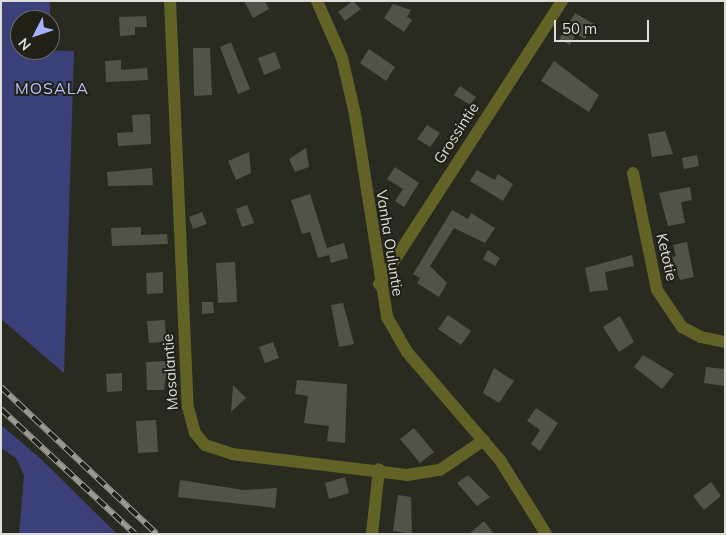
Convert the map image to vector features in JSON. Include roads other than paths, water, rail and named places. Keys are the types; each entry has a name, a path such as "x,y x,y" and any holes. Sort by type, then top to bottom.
{"street":[{"name":"Mosalantie","path":"170,1 190,422 205,445 232,454 379,469 407,475 432,472 484,440"},
{"name":"Vanha Ouluntie","path":"317,1 342,58 355,114 379,284 387,317 407,352 484,440 546,534"},
{"name":"Grossintie","path":"379,284 562,1"},
{"name":"Ketotie","path":"632,173 657,290 682,327 701,337 725,342"},
{"path":"372,534 379,469"}],"railway":[{"path":"1,387 157,534"},
{"path":"1,409 135,534"}],"district":[{"name":"MOSALA","path":"52,88"}]}
